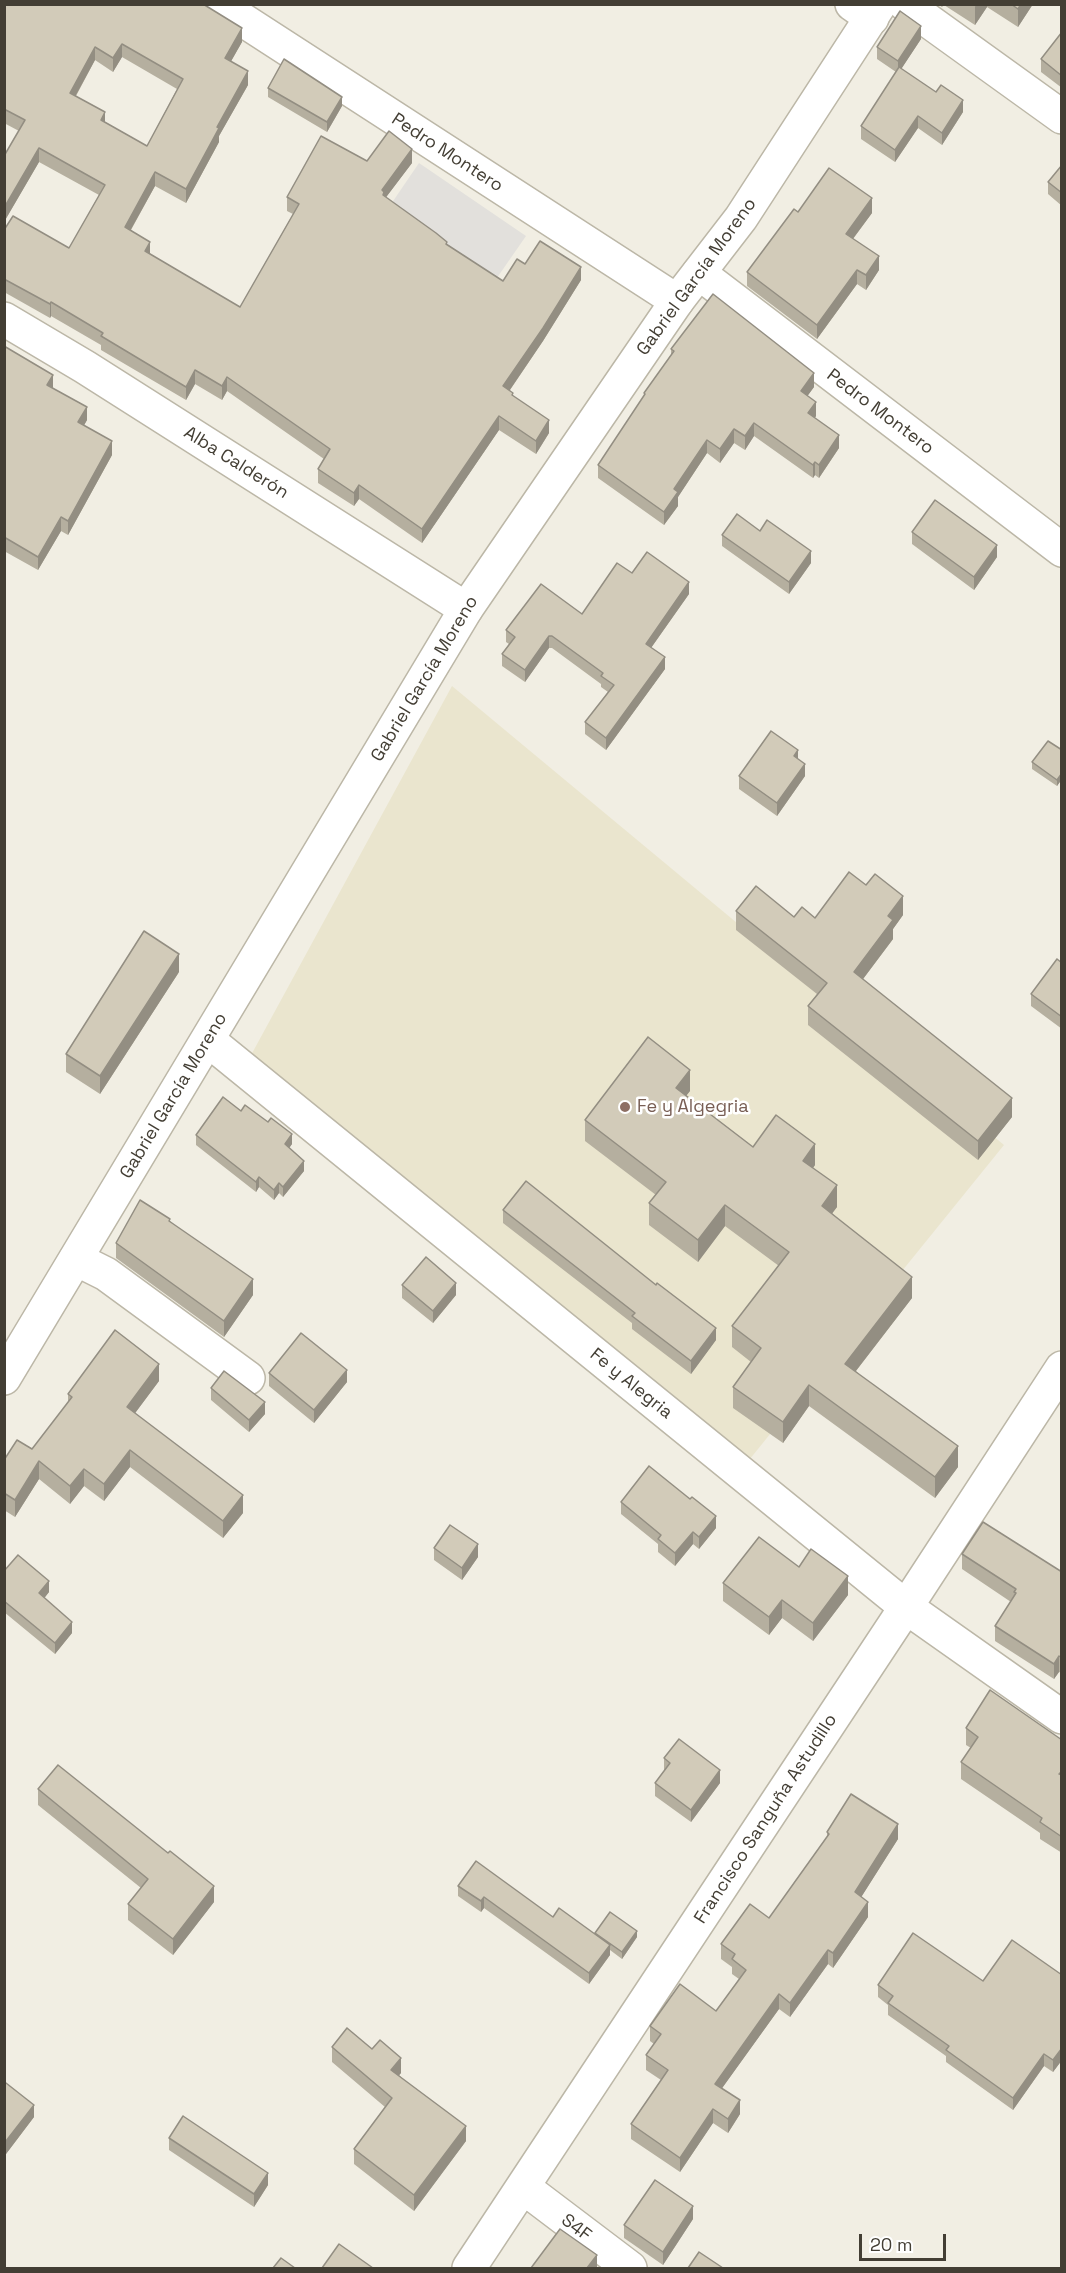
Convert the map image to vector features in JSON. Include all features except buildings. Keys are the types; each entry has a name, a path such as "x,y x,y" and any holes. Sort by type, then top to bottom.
{"street":[{"name":"Pedro Montero","path":"218,4 677,301"},
{"path":"905,4 1062,117"},
{"name":"Gabriel García Moreno","path":"4,1378 466,609 677,301 741,218 868,9"},
{"name":"Pedro Montero","path":"699,273 1062,550"},
{"name":"Alba Calderón","path":"4,319 85,367 466,609"},
{"name":"Fe y Alegria","path":"208,1041 906,1607 1062,1717"},
{"path":"76,1259 106,1274 248,1378"},
{"name":"Francisco Sanguña Astudillo","path":"469,2268 1062,1368"},
{"name":"S4F","path":"523,2187 630,2268"}],"shaded area":[{"path":"419,163 526,236 492,285 387,210"},
{"name":"Fe y Algegria","path":"452,686 1004,1145 741,1470 244,1068"}],"place":[{"name":"Fe y Algegria","path":"625,1107"}]}
